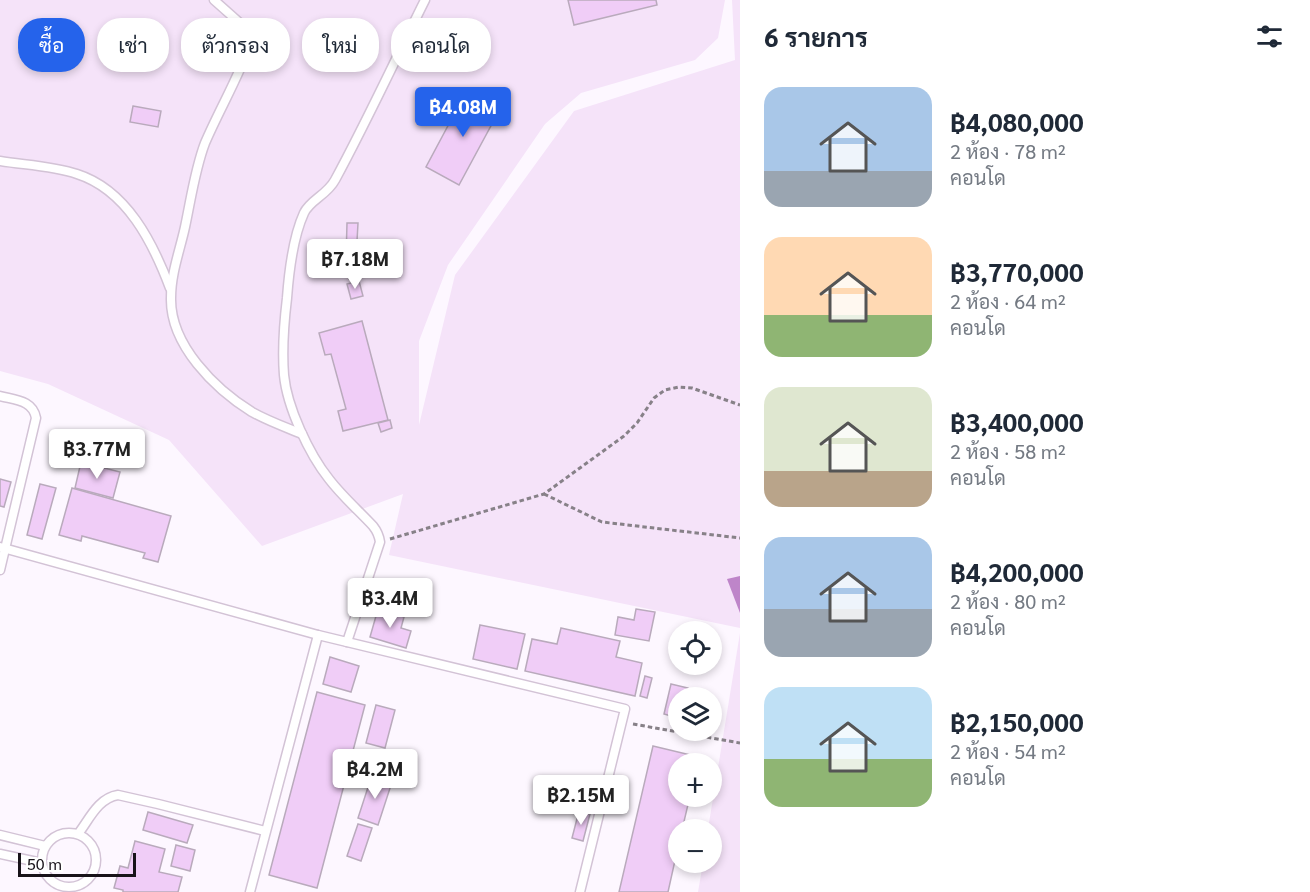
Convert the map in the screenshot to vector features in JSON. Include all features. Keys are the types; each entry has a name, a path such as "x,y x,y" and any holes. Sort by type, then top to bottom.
{"lane":[{"path":"214,0 250,33 252,39 201,154 174,272 171,291 173,313 180,336 190,354 206,374 226,393 253,412 302,434"},
{"path":"347,642 380,542 376,530 322,471 302,434 288,394 284,366 284,321 288,284 299,228 306,209 333,183 425,0"},
{"path":"0,161 76,174 105,187 124,205 144,234 160,263 171,291"},
{"path":"0,396 27,403 34,410 36,418 2,547 0,570"},
{"path":"2,547 318,635 625,709 580,892"},
{"path":"250,892 318,635"},
{"path":"78,834 102,801 118,795 265,831"},
{"path":"62,834 78,834 94,850 96,858 93,873 82,884 60,889 47,877 42,863 45,846 62,834"},
{"path":"0,836 45,846"},
{"path":"0,854 42,863"}],"path":[{"path":"380,542 544,494 624,436 637,423 654,398 665,390 679,387 692,388 740,405"},
{"path":"544,494 602,522 740,538"},
{"path":"623,722 740,743"}],"shaded area":[{"path":"0,0 725,0 718,38 695,60 581,93 545,124 448,265 419,341 419,425 455,275 574,111 735,60 732,0 740,0 740,628 722,624 722,621 706,621 389,555 403,494 262,546 169,440 48,384 0,371"},
{"path":"740,576 740,613 727,579"},
{"path":"740,633 740,892 698,892 701,873 722,873 722,819 710,819 712,807 722,807 720,753"}],"building":[{"path":"568,0 656,0 657,5 574,25"},
{"path":"466,92 500,109 459,185 426,167"},
{"path":"133,106 161,111 158,127 130,122"},
{"path":"347,223 358,223 356,259 346,259"},
{"path":"348,265 354,265 355,278 349,279"},
{"path":"359,281 363,296 351,299 347,284"},
{"path":"362,321 388,420 343,431 338,411 346,409 331,354 325,355 319,333"},
{"path":"390,420 392,428 381,432 378,423"},
{"path":"81,462 120,472 113,498 75,488"},
{"path":"0,479 11,482 4,507 0,506"},
{"path":"40,484 56,488 42,539 27,535"},
{"path":"72,488 171,516 158,562 143,558 145,553 82,536 81,541 59,535"},
{"path":"378,609 404,617 401,628 411,631 406,648 370,637"},
{"path":"636,609 655,612 649,641 615,635 618,617 634,620"},
{"path":"480,625 525,634 517,669 473,659"},
{"path":"561,628 620,641 616,657 642,663 635,696 525,671 532,639 557,644"},
{"path":"330,657 359,666 351,692 323,684"},
{"path":"645,676 652,678 647,698 640,696"},
{"path":"317,692 365,705 317,888 269,875"},
{"path":"668,697 668,715 664,714"},
{"path":"376,705 395,710 385,748 366,743"},
{"path":"653,746 682,753 668,753 668,807 687,807 685,819 668,819 668,873 672,873 668,892 619,892"},
{"path":"372,775 392,782 378,825 358,818"},
{"path":"579,811 590,814 583,841 572,838"},
{"path":"148,812 193,825 187,843 143,830"},
{"path":"358,824 372,828 361,861 347,856"},
{"path":"135,841 165,849 159,872 182,877 178,892 123,892 123,890 114,888 120,866 128,868"},
{"path":"176,845 195,850 190,871 171,866"}]}
